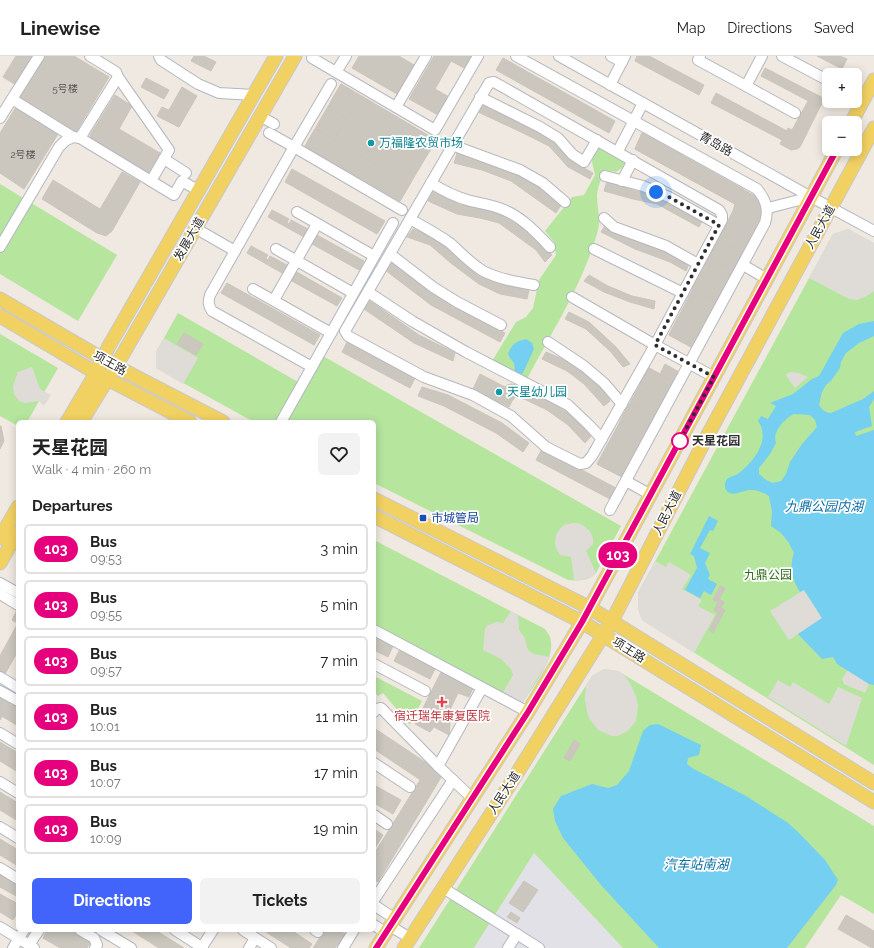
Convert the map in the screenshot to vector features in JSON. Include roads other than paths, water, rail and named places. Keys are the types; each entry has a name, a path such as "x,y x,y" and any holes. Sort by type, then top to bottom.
{"main road":[{"name":"发展大道","path":"82,420 101,376 103,359 276,56"},
{"name":"发展大道","path":"68,420 101,376 115,366 295,56"},
{"path":"855,116 874,80"},
{"name":"人民大道","path":"407,943 604,635 704,442 874,128"},
{"name":"人民大道","path":"376,948 528,712 582,622 833,156"},
{"name":"项王路","path":"0,299 115,366 219,420"},
{"name":"项王路","path":"0,316 101,376 186,420"},
{"name":"项王路","path":"376,500 590,608 874,783"},
{"path":"0,538 16,510"},
{"name":"项王路","path":"376,517 582,622 874,802"},
{"path":"0,564 16,536"}],"street":[{"path":"0,118 39,56"},
{"path":"90,56 116,72 169,150 151,181"},
{"path":"160,56 161,60 165,63 198,84 219,92 254,95"},
{"path":"336,72 346,56"},
{"path":"396,107 426,56"},
{"path":"312,58 435,130 478,56"},
{"path":"516,56 757,189 763,196 768,208 765,223 610,510"},
{"name":"青岛路","path":"559,56 874,231"},
{"path":"610,85 623,59 611,56"},
{"path":"746,86 762,56"},
{"path":"782,56 822,77"},
{"path":"696,57 795,113"},
{"path":"0,247 59,147 65,141 76,138 118,77"},
{"path":"494,82 597,140 720,210 722,216 719,225 683,293 602,439 586,463 580,464 546,447 511,416 480,398 424,377 348,336 345,331 489,83 494,82"},
{"path":"312,367 212,311 208,306 208,301 210,295 331,84"},
{"path":"480,97 540,127 558,138 572,154 584,162 597,140"},
{"path":"12,99 174,195 182,181 199,191"},
{"path":"618,151 643,103"},
{"path":"260,116 294,147 402,210"},
{"path":"452,145 520,170 544,183 565,202"},
{"path":"164,159 186,173"},
{"path":"622,181 633,160"},
{"path":"605,176 643,186 669,197 719,225"},
{"path":"431,183 445,192 465,200 500,208 518,218 537,233 550,247"},
{"path":"768,208 811,197"},
{"path":"297,212 374,256"},
{"path":"604,218 614,227 666,246 698,264"},
{"path":"410,219 440,236 468,261 484,271 508,281 534,286"},
{"path":"283,420 393,223"},
{"path":"274,300 317,224"},
{"path":"195,228 235,251"},
{"path":"276,249 353,293"},
{"path":"594,249 683,293"},
{"path":"390,254 457,302 501,325"},
{"path":"743,265 767,279"},
{"path":"253,289 331,333"},
{"path":"368,292 412,321 466,352 568,405 590,425 602,439"},
{"path":"572,298 714,377"},
{"path":"548,342 584,366 604,383 622,404"},
{"path":"626,481 651,495"},
{"path":"0,583 16,592"},
{"path":"0,594 16,604"},
{"path":"376,631 528,712"},
{"path":"376,665 425,691"},
{"path":"0,677 16,687"},
{"path":"438,766 482,688"},
{"path":"0,691 16,700"},
{"path":"376,709 381,708 452,780 472,798"},
{"path":"0,733 16,743"},
{"path":"376,764 410,786"},
{"path":"376,897 452,780"},
{"path":"0,782 16,792"},
{"path":"376,816 387,824"},
{"path":"0,827 16,837"},
{"path":"0,868 16,878"},
{"path":"443,888 539,948"},
{"path":"376,907 407,943"},
{"path":"376,925 391,926"},
{"path":"0,927 21,934 32,947 38,932"},
{"path":"84,932 94,938 97,945 95,948"},
{"path":"107,932 118,945 131,948"},
{"path":"178,932 203,948 212,932"},
{"path":"246,932 272,948"},
{"path":"342,948 353,932"},
{"path":"13,948 21,934"},
{"path":"508,948 517,934"},
{"path":"249,948 255,938"}],"water":[{"name":"九鼎公园内湖","path":"874,321 874,336 859,343 846,353 841,362 840,368 822,392 819,405 824,411 831,413 863,399 874,391 874,399 869,407 872,426 855,432 856,436 874,430 874,685 869,684 837,664 833,657 822,659 798,634 822,618 804,590 800,592 795,582 792,573 792,558 794,553 789,543 781,533 771,526 772,512 769,496 754,490 733,494 727,491 725,486 727,479 736,475 748,465 758,451 763,436 762,428 758,421 761,416 768,419 776,406 770,403 793,394 812,379 819,376 843,333 859,324","holes":["794,414 810,415 815,420 817,427 802,444 790,462 786,474 781,481 773,483 766,480 759,474 759,468 770,454 776,443 776,434 780,426"]},
{"path":"526,339 532,343 534,349 523,373 519,375 515,371 514,363 508,354 511,347 519,341"},
{"path":"709,516 718,521 713,531 710,530 700,548 710,553 705,563 710,575 708,579 717,584 711,595 704,591 700,598 685,590 697,568 694,556 690,554"},
{"name":"汽车站南湖","path":"658,724 701,745 699,755 688,758 687,764 746,796 788,823 825,860 838,880 836,885 787,948 659,948 601,885 563,838 555,821 553,809 561,796 592,784 608,788 617,785 629,771 643,731 650,725"}],"place":[{"name":"万福隆农贸市场","path":"371,143"},
{"name":"天星幼儿园","path":"499,392"},
{"name":"天星花园","path":"680,441"},
{"name":"市城管局","path":"423,518"},
{"name":"宿迁瑞年康复医院","path":"442,702"}],"park label":[{"name":"九鼎公园","path":"768,575"}]}
